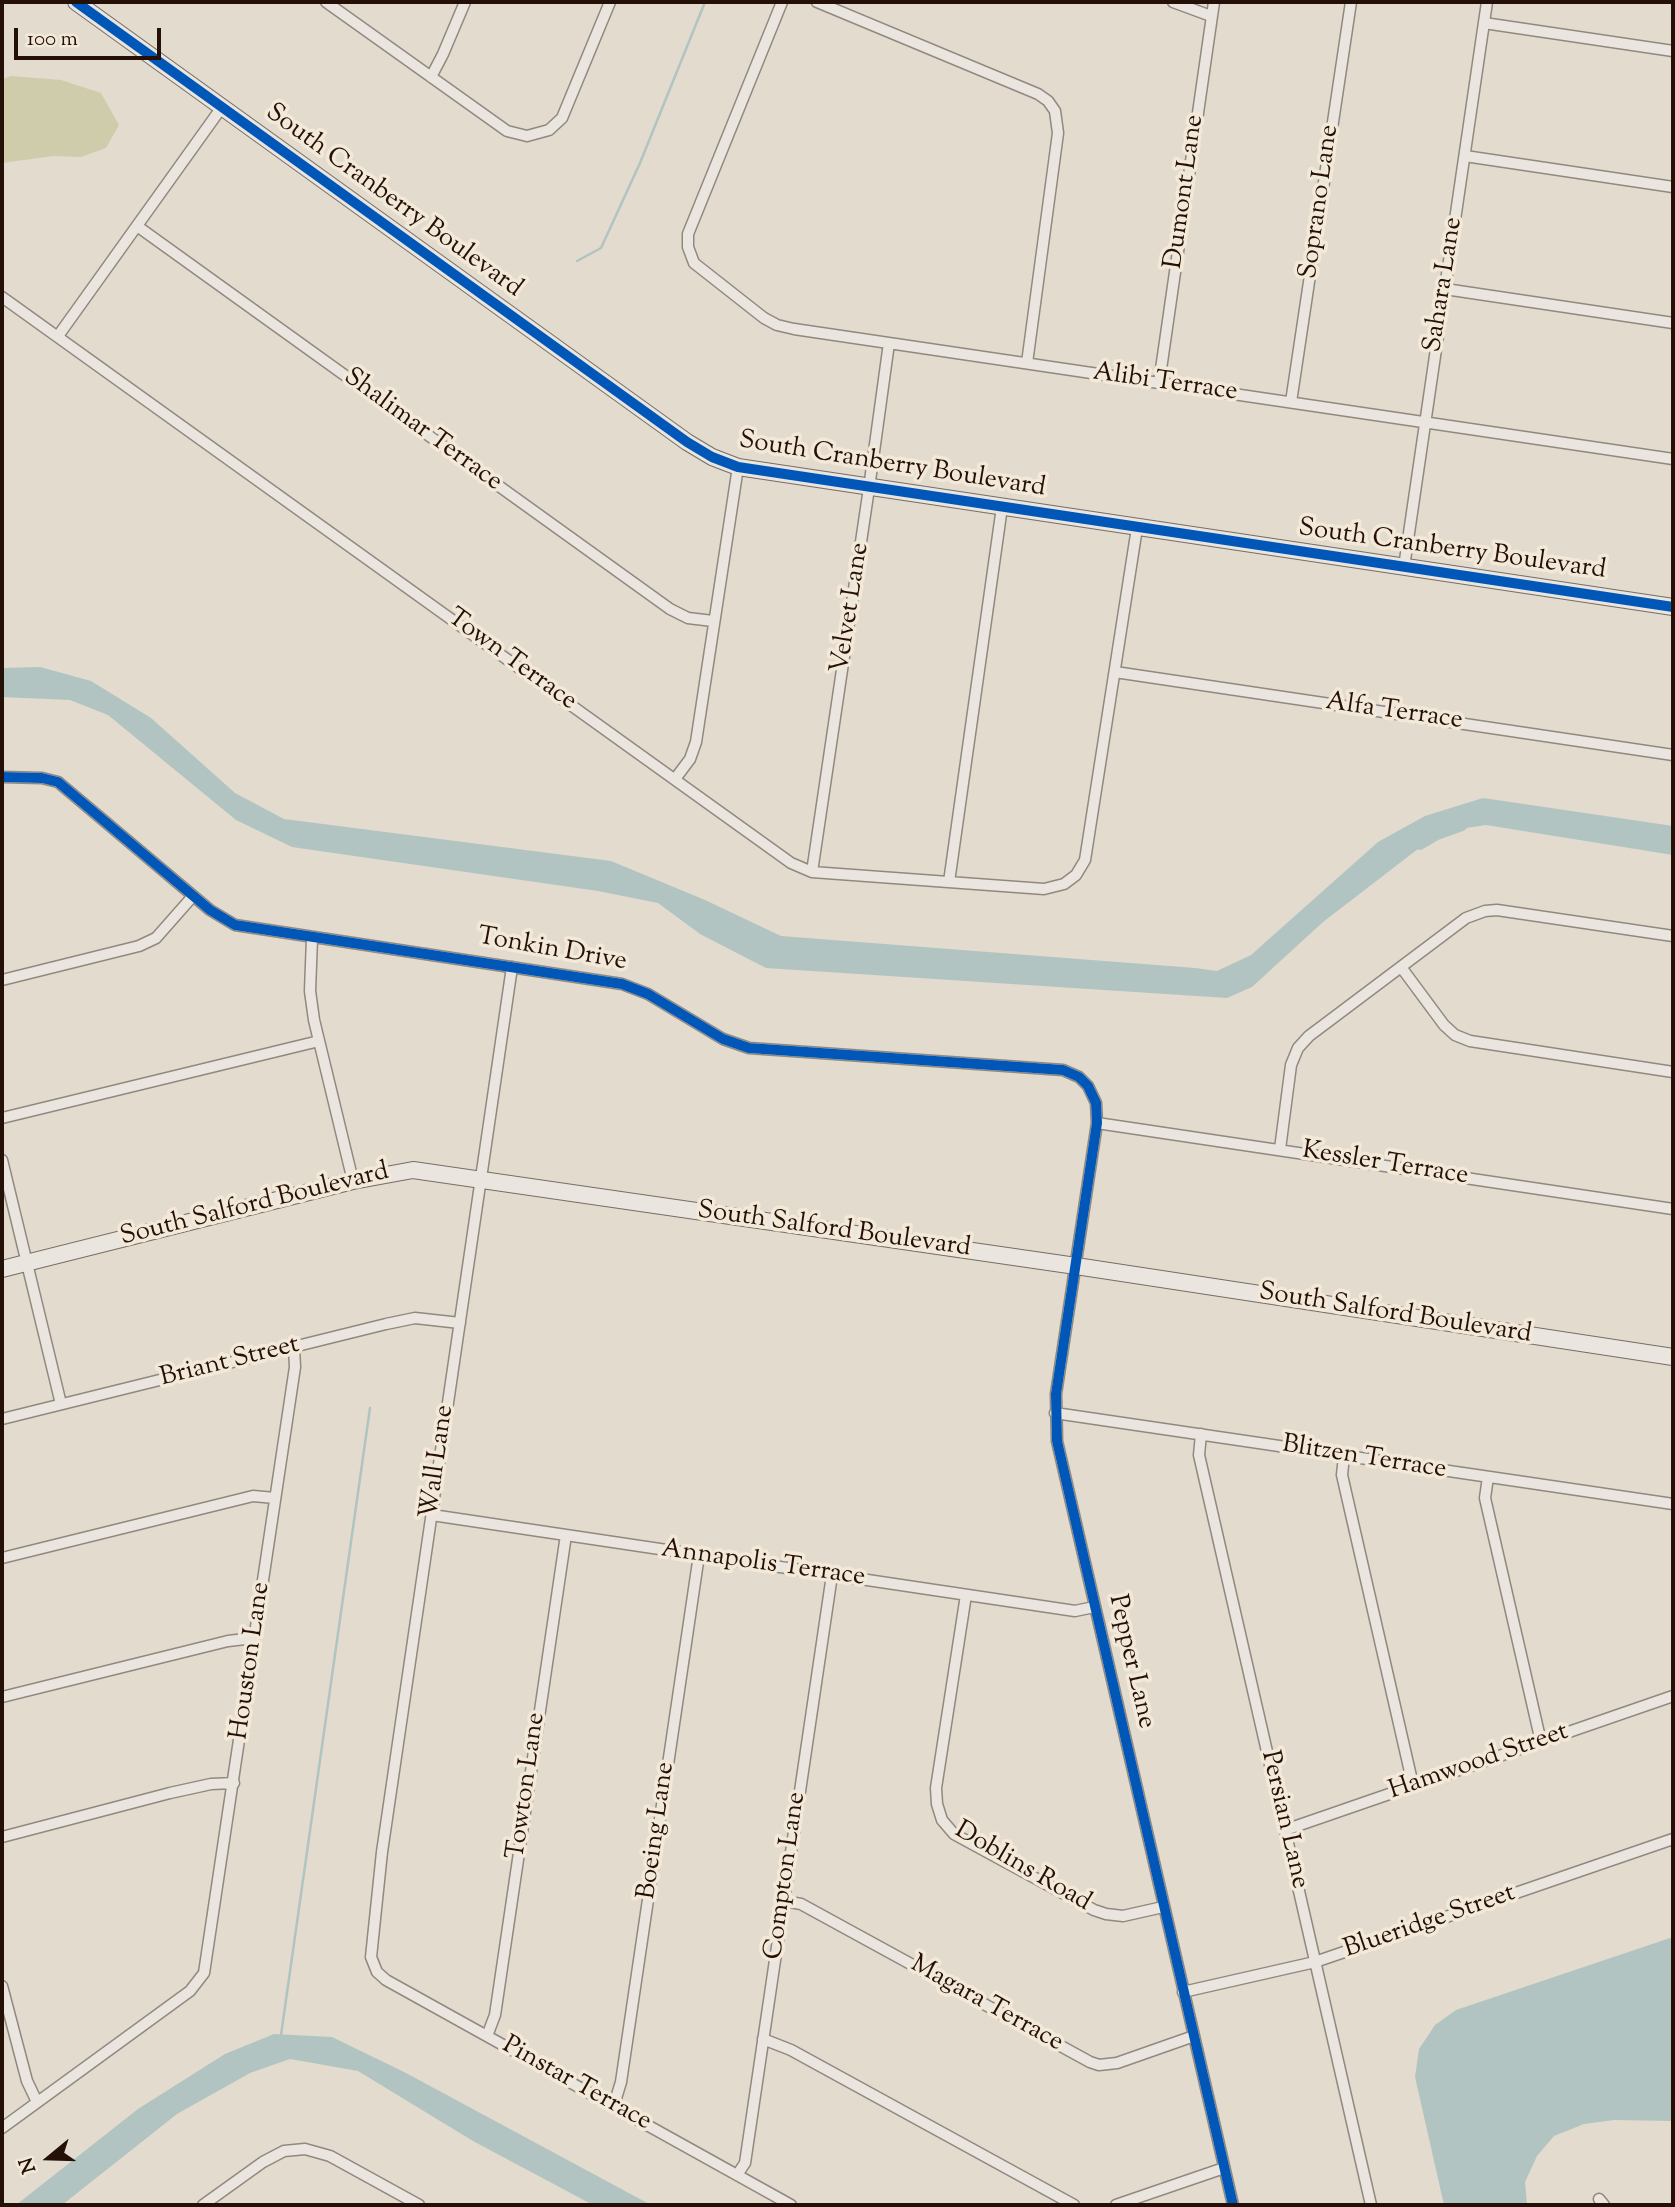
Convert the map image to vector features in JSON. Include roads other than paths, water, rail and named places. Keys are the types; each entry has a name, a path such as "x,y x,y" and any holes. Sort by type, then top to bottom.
{"street":[{"name":"South Cranberry Boulevard","path":"76,2 687,442 712,457 738,467 1673,607"},
{"path":"326,2 507,131 531,136 549,130 562,118 610,2"},
{"path":"431,77 465,2"},
{"name":"Alibi Terrace","path":"782,2 688,233 690,255 699,268 777,325 1673,460"},
{"path":"817,2 1038,94 1048,101 1057,119 1056,145 1027,363"},
{"path":"1173,2 1211,16"},
{"name":"Dumont Lane","path":"1159,383 1214,2"},
{"name":"Soprano Lane","path":"1292,402 1351,2"},
{"name":"Sahara Lane","path":"1404,567 1487,2"},
{"path":"1484,23 1673,51"},
{"path":"58,336 222,107"},
{"path":"1465,156 1673,187"},
{"name":"Shalimar Terrace","path":"137,226 670,610 688,618 713,621"},
{"path":"1445,289 1673,323"},
{"name":"Town Terrace","path":"2,297 791,863 812,872 1044,889 1067,882 1076,875 1085,860 1115,672"},
{"name":"Velvet Lane","path":"812,872 889,343"},
{"path":"675,779 690,759 696,742 738,467"},
{"path":"949,883 1002,508"},
{"path":"1115,672 1137,528"},
{"name":"Alfa Terrace","path":"1115,672 1673,755"},
{"name":"Tonkin Drive","path":"2,777 42,778 58,782 193,896 235,926 631,986 723,1039 749,1048 1063,1070 1080,1077 1088,1086 1096,1103 1097,1123"},
{"path":"2,980 139,946 156,938 193,896"},
{"path":"1280,1149 1292,1065 1298,1048 1309,1036 1466,918 1497,909 1673,936"},
{"path":"312,938 310,991 319,1041 353,1181"},
{"name":"Wall Lane","path":"370,1957 382,1852 512,967"},
{"path":"1401,967 1444,1025 1455,1035 1470,1041 1673,1072"},
{"path":"2,1118 319,1041"},
{"name":"Kessler Terrace","path":"1097,1123 1673,1209"},
{"name":"Pepper Lane","path":"1097,1123 1056,1394 1057,1441 1233,2205"},
{"path":"2,1160 61,1404"},
{"name":"South Salford Boulevard","path":"2,1269 353,1181 413,1170 1076,1266 1673,1357"},
{"name":"Briant Street","path":"2,1419 415,1318 460,1323"},
{"name":"Houston Lane","path":"37,2102 190,1991 204,1973 295,1367 294,1348"},
{"name":"Blitzen Terrace","path":"1055,1413 1673,1504"},
{"name":"Persian Lane","path":"1201,1434 1199,1455 1371,2205"},
{"path":"1344,1456 1342,1475 1413,1785"},
{"path":"1488,1477 1485,1498 1541,1742"},
{"path":"2,1559 253,1496 275,1498"},
{"name":"Annapolis Terrace","path":"432,1515 1075,1611 1094,1607"},
{"name":"Towton Lane","path":"487,2036 495,2015 566,1535"},
{"name":"Boeing Lane","path":"614,2105 621,2082 699,1555"},
{"name":"Compton Lane","path":"737,2175 745,2163 832,1575"},
{"name":"Doblins Road","path":"966,1595 936,1788 942,1820 954,1834 1094,1910 1123,1916 1163,1907"},
{"path":"2,1697 229,1641 254,1638"},
{"name":"Hamwood Street","path":"1285,1830 1673,1696"},
{"path":"2,1837 170,1793 211,1784 234,1783"},
{"name":"Blueridge Street","path":"1183,1992 1315,1962 1673,1839"},
{"name":"Magara Terrace","path":"784,1901 800,1904 1099,2065 1117,2063 1194,2036"},
{"name":"Pinstar Terrace","path":"370,1957 377,1972 386,1980 792,2205"},
{"path":"2,1986 27,2081 37,2102 2,2128"},
{"path":"763,2039 791,2050 1074,2205"},
{"path":"203,2205 263,2162 284,2151 305,2149 330,2156 419,2205"},
{"path":"1116,2205 1224,2168"}],"waterway":[{"path":"577,261 601,248 640,163 705,2"},
{"path":"1420,845 1437,835 1462,826"},
{"path":"281,2035 370,1408"}]}
